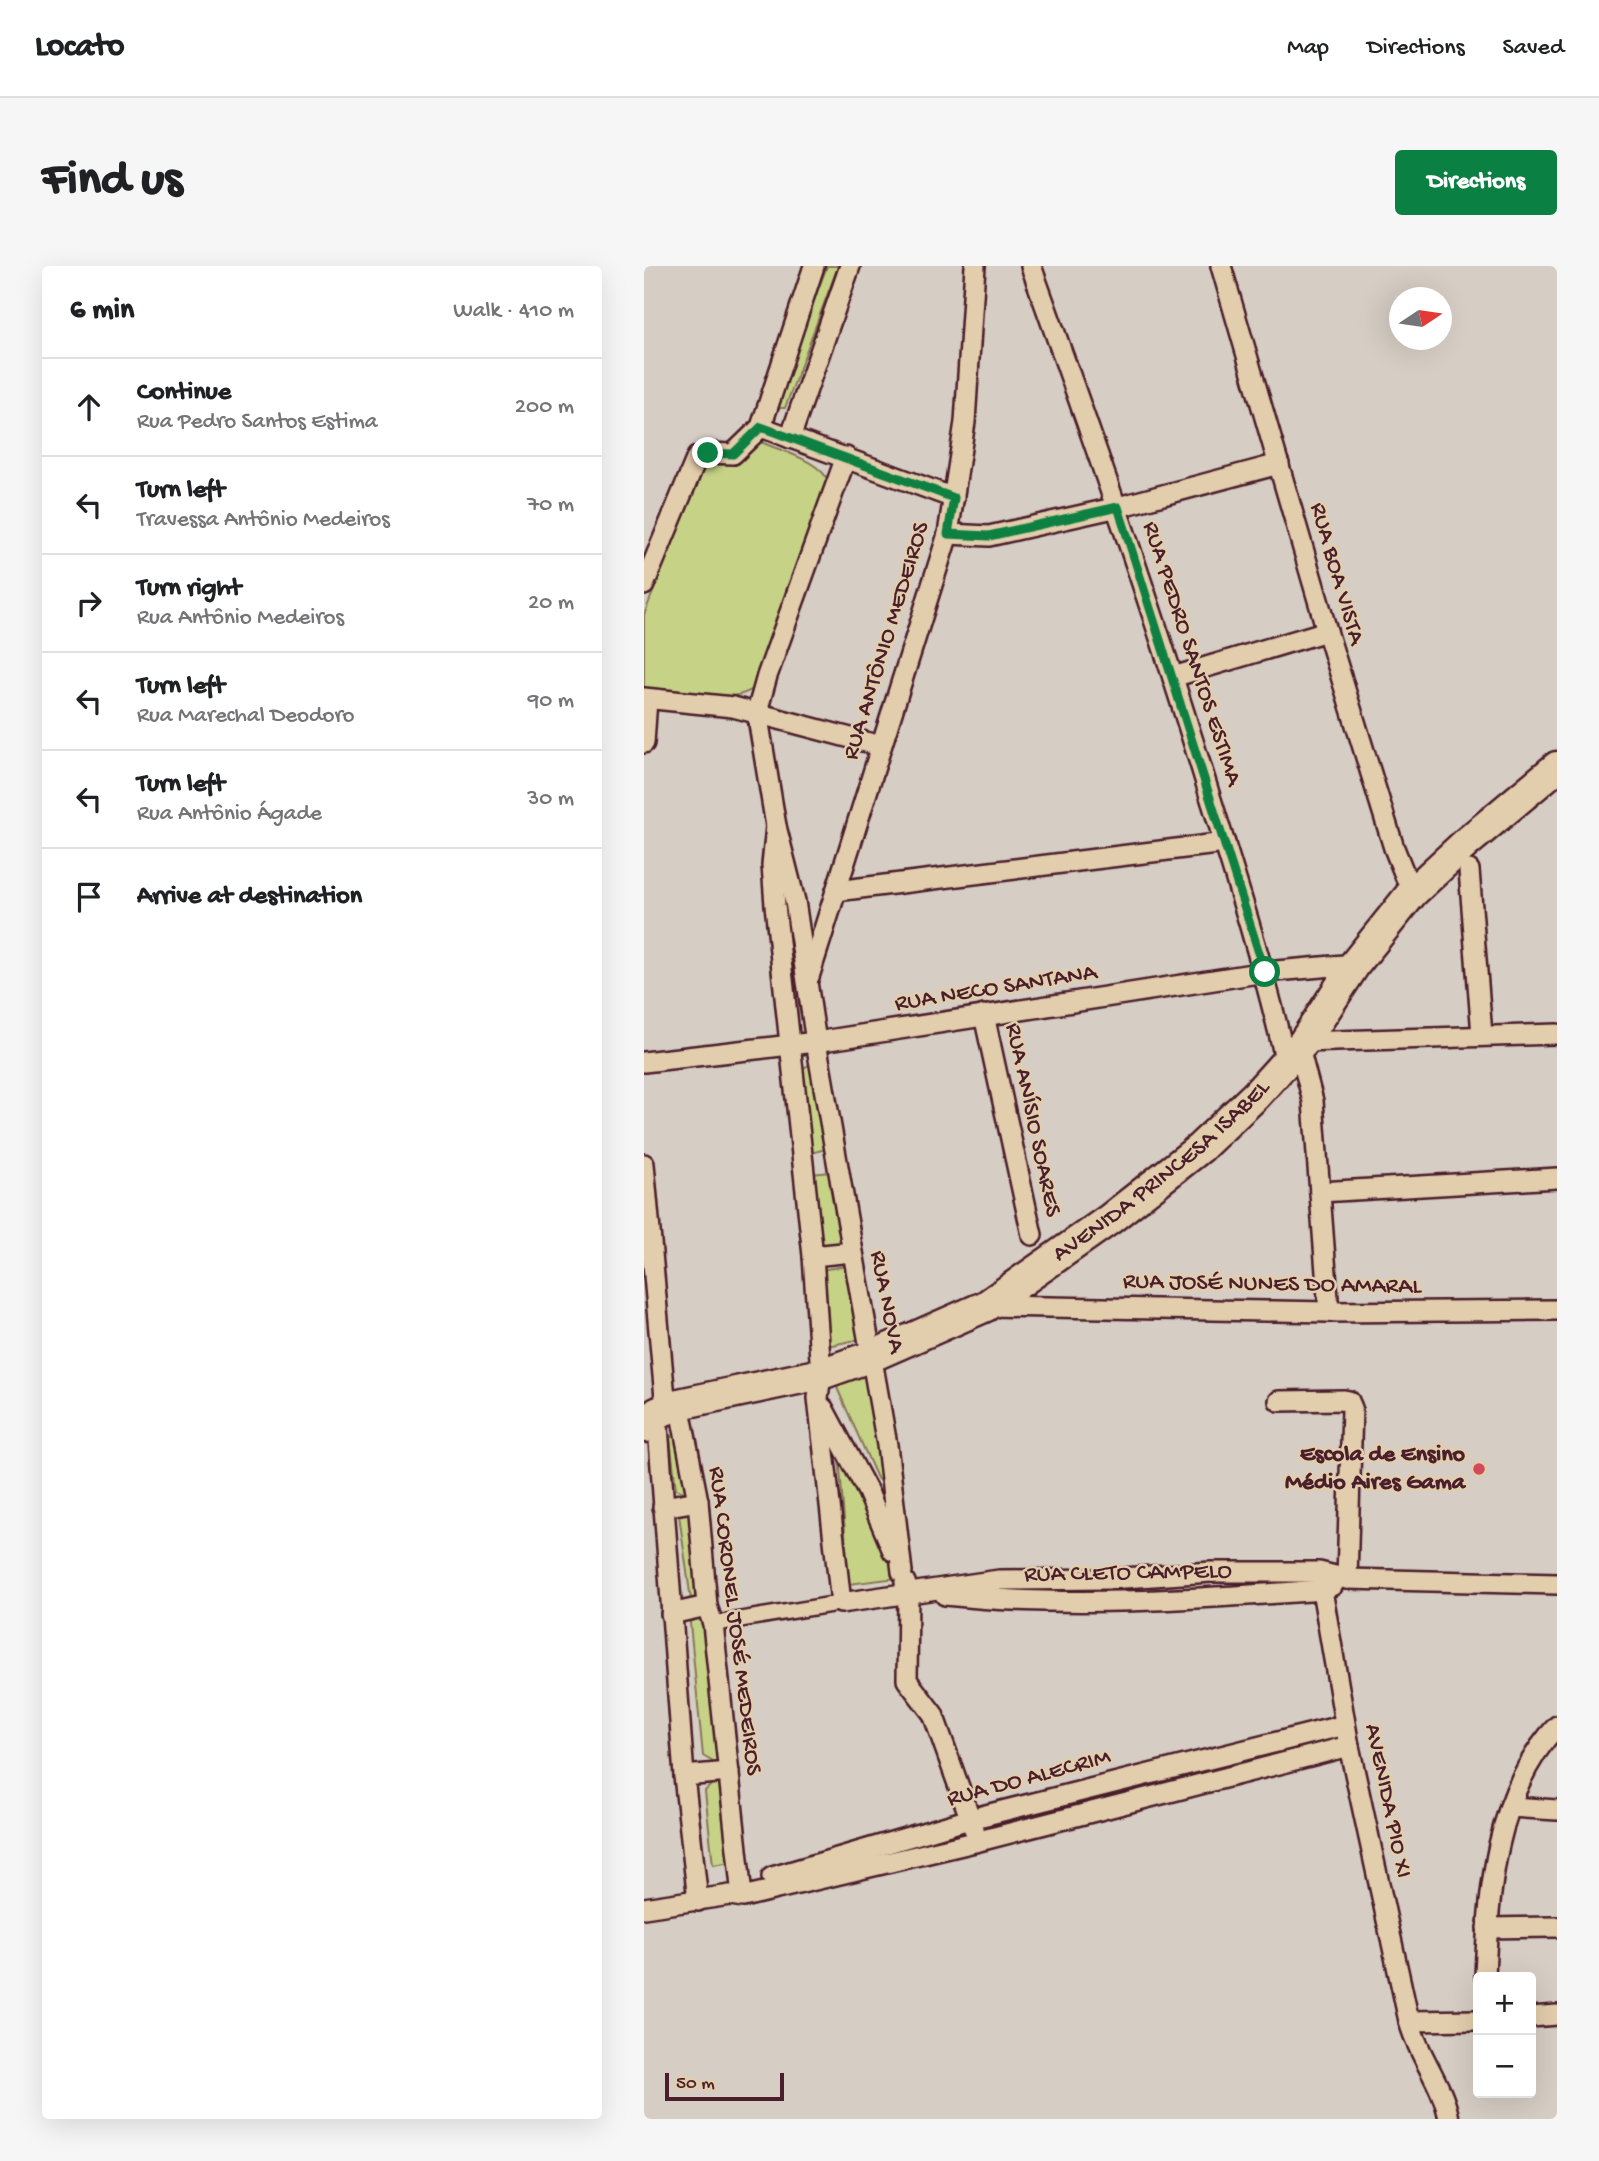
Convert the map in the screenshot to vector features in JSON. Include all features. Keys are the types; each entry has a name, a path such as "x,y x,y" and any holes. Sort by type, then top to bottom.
{"main road":[{"name":"AVENIDA PRINCESA ISABEL","path":"658,1413 819,1386 872,1356 986,1306 1110,1219 1200,1148 1256,1096 1297,1051 1355,964 1412,893 1466,842 1557,767"}],"street":[{"path":"644,585 697,457 708,453 733,454 761,427 814,266"},
{"path":"790,438 850,266"},
{"name":"RUA ANTÔNIO MEDEIROS","path":"807,981 948,534 965,422 975,266"},
{"name":"RUA PEDRO SANTOS ESTIMA","path":"1031,266 1118,507 1265,972 1297,1051 1313,1101 1329,1312"},
{"name":"RUA BOA VISTA","path":"1221,266 1327,631 1394,848 1412,893"},
{"path":"761,427 954,498"},
{"path":"776,826 757,712 767,676 846,457"},
{"path":"948,534 989,536 1118,507 1279,464"},
{"path":"1173,677 1327,631"},
{"path":"644,743 645,698 757,712 881,746"},
{"name":"RUA NOVA","path":"776,826 795,901 835,1156 872,1356 887,1445 902,1572"},
{"name":"RUA NOVA","path":"776,826 772,866 775,905 813,1256 819,1386 841,1604"},
{"path":"836,891 1225,843"},
{"path":"1469,870 1482,1035"},
{"path":"775,905 795,901"},
{"path":"780,947 802,944"},
{"name":"RUA NECO SANTANA","path":"644,1062 816,1042 1265,972 1355,964"},
{"name":"RUA ANÍSIO SOARES","path":"984,1015 1032,1235"},
{"path":"1297,1051 1482,1035 1557,1034"},
{"path":"803,1162 835,1156"},
{"path":"644,1164 663,1507 684,1776 698,1901"},
{"path":"1320,1192 1557,1178"},
{"path":"813,1256 852,1252"},
{"name":"RUA JOSÉ NUNES DO AMARAL","path":"986,1306 1329,1312 1557,1310"},
{"name":"RUA NOVA","path":"819,1386 902,1572 908,1592 907,1680 933,1714 979,1841"},
{"path":"1279,1401 1344,1400 1352,1408 1347,1579"},
{"name":"RUA CORONEL JOSÉ MEDEIROS","path":"658,1413 698,1501 729,1772 735,1891"},
{"path":"663,1507 698,1501"},
{"name":"RUA CLETO CAMPELO","path":"710,1615 841,1604 999,1580 1109,1579 1211,1572 1320,1572 1347,1579 1557,1584"},
{"name":"RUA CLETO CAMPELO","path":"908,1592 1002,1601 1195,1599 1322,1590 1347,1579"},
{"name":"AVENIDA PIO XI","path":"1322,1590 1349,1746 1409,2021 1416,2046 1446,2101 1449,2119"},
{"path":"671,1614 710,1615"},
{"name":"RUA DO ALECRIM","path":"644,1908 698,1901 970,1819 1345,1725"},
{"path":"1485,1972 1492,1887 1510,1807 1524,1771 1542,1742 1557,1726"},
{"name":"RUA DO ALECRIM","path":"735,1891 743,1897 979,1841 1349,1746"},
{"path":"1182,1765 1190,1787"},
{"path":"684,1776 729,1772"},
{"path":"1510,1807 1557,1810"},
{"path":"1487,1927 1557,1927"},
{"path":"1536,2017 1557,2015"},
{"path":"1409,2021 1473,2020"}],"green space":[{"path":"827,266 838,266 785,408 778,408 775,404"},
{"path":"761,442 810,463 819,469 830,484 754,688 744,693 717,697 644,688 644,615 703,464 728,463"},
{"path":"810,1064 826,1149 807,1154 798,1072"},
{"path":"831,1172 841,1244 817,1244 811,1174"},
{"path":"846,1266 861,1339 827,1346 820,1270"},
{"path":"865,1370 886,1489 877,1478 834,1381"},
{"path":"675,1435 688,1491 683,1492 676,1489 670,1438"},
{"path":"838,1443 897,1578 849,1584"},
{"path":"691,1512 703,1597 691,1600 679,1515"},
{"path":"703,1615 719,1762 715,1763 703,1756 690,1623 692,1618"},
{"path":"724,1782 742,1860 713,1865 705,1791 713,1783"}],"place":[{"name":"Escola de Ensino Médio Aires Gama","path":"1479,1469"}],"route":[{"path":"708,453 726,456 733,454 761,427 954,498 948,534 989,536 1118,507 1265,972"}]}
